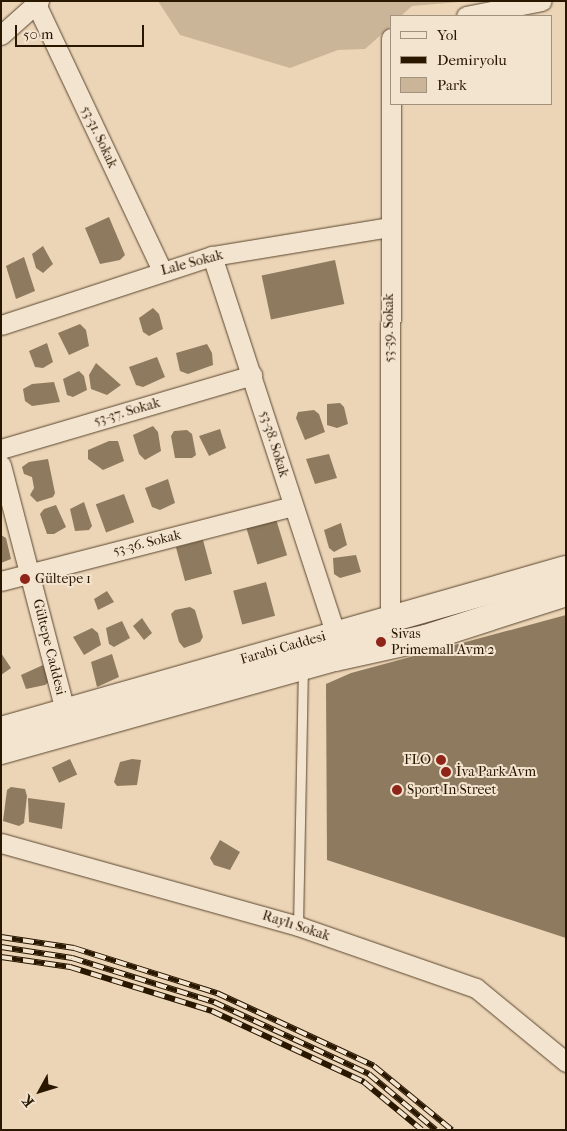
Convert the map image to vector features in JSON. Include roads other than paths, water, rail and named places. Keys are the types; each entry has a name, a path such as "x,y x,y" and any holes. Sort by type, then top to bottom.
{"street":[{"path":"471,15 542,1"},
{"path":"1,35 38,3"},
{"name":"53-31. Sokak","path":"38,3 162,270"},
{"name":"53-39. Sokak","path":"390,105 390,619"},
{"name":"Lale Sokak","path":"1,325 162,270 212,256 389,227"},
{"name":"53-38. Sokak","path":"212,256 335,633"},
{"name":"53-37. Sokak","path":"1,449 252,375"},
{"name":"Gültepe Caddesi","path":"1,465 66,714"},
{"name":"53-36. Sokak","path":"1,580 293,506"},
{"name":"Farabi Caddesi","path":"1,730 66,714 335,633 566,569"},
{"name":"Farabi Caddesi","path":"1,751 303,667 426,638 566,593"},
{"name":"Raylı Sokak","path":"1,843 298,926 476,988 566,1062"}],"lane":[{"path":"298,926 303,667"}],"railway":[{"path":"1,937 74,948 217,993 374,1066 452,1130"},
{"path":"1,947 72,958 214,1002 369,1074 436,1130"},
{"path":"1,957 70,967 212,1011 364,1082 422,1130"}],"place":[{"name":"Gültepe 1","path":"25,579"},
{"name":"Sivas Primemall Avm 2","path":"381,642"},
{"name":"FLO","path":"441,760"},
{"name":"İva Park Avm","path":"446,772"},
{"name":"Sport In Street","path":"397,790"}]}
